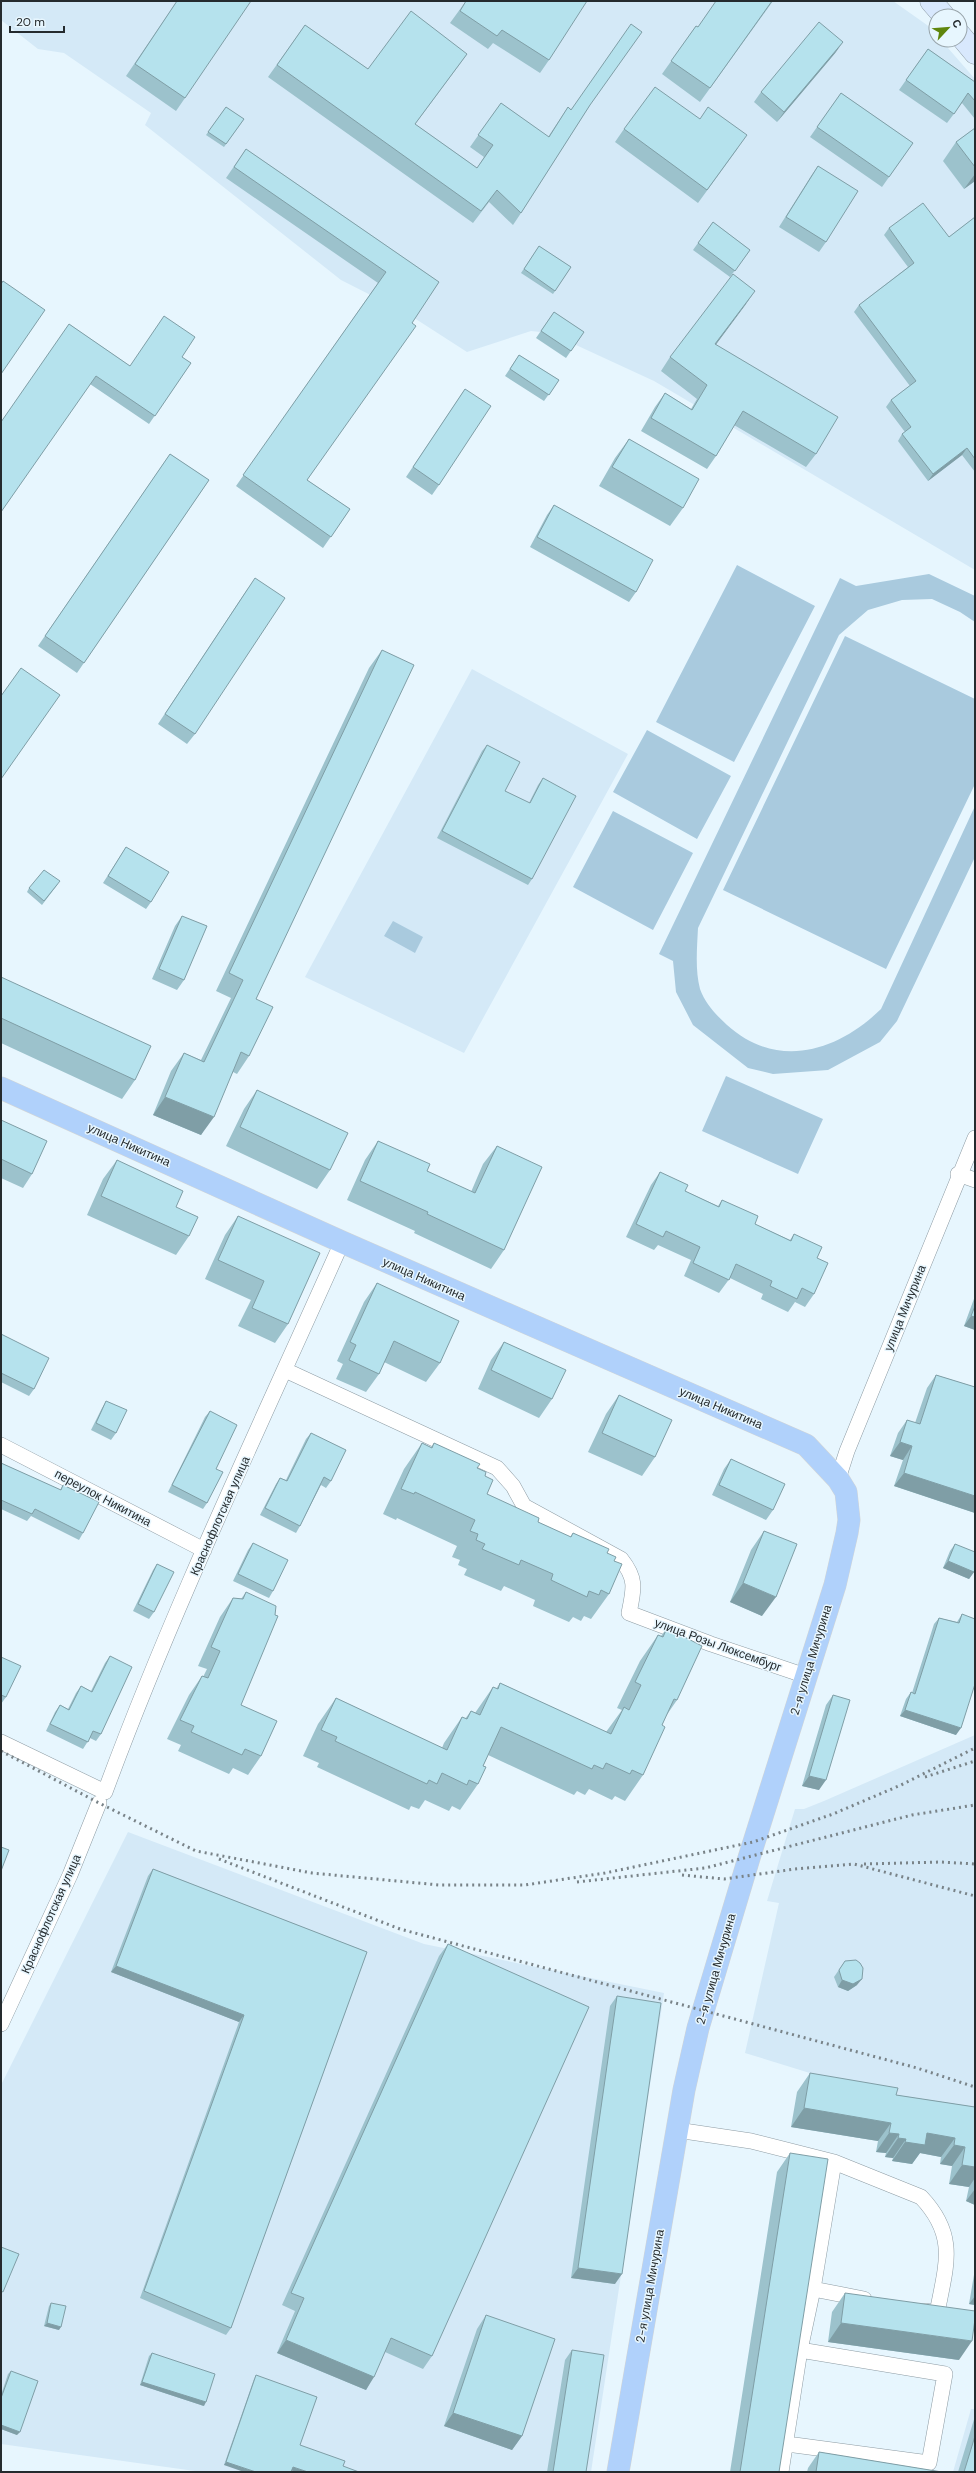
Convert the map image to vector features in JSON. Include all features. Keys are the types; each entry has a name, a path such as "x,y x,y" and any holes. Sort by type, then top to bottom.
{"main road":[{"name":"улица Никитина","path":"1,1088 342,1242 806,1445 838,1479"},
{"name":"2-я улица Мичурина","path":"618,2472 677,2130 698,2028 835,1585 848,1533 848,1506 846,1492 838,1479"}],"street":[{"path":"968,45 975,53"},
{"name":"улица Мичурина","path":"838,1479 847,1450 958,1174 975,1138"},
{"path":"958,1174 975,1180"},
{"name":"Краснофлотская улица","path":"1,2024 70,1875 124,1739 204,1550 286,1370 342,1242"},
{"name":"улица Розы Люксембург","path":"286,1370 497,1468 513,1486 524,1506 621,1559 630,1571 634,1586 629,1613 711,1644 806,1676"},
{"name":"переулок Никитина","path":"1,1445 204,1550"},
{"path":"1,1742 102,1797"},
{"path":"677,2130 751,2141 834,2162 921,2197 930,2206 945,2232 947,2257 937,2313 913,2308"},
{"path":"781,2472 787,2444 800,2350 813,2289 834,2162"},
{"path":"813,2289 882,2302"},
{"path":"787,2444 929,2463 945,2374 800,2350"}],"shaded area":[{"path":"1,1 893,1 928,26 928,48 948,48 975,79 975,570 654,381 550,333 531,331 467,352 408,314 341,280 145,125 151,113 64,53 38,49 1,20"},
{"path":"737,565 815,606 734,762 656,722"},
{"path":"929,574 975,596 975,622 960,612 932,599 902,600 868,610 839,635 698,928 697,967 698,982 702,994 711,1008 727,1025 746,1039 766,1048 786,1051 806,1050 826,1045 845,1036 864,1024 881,1009 975,806 975,857 897,1021 880,1042 828,1070 773,1074 748,1068 693,1025 676,992 673,961 659,954 840,578 856,586"},
{"path":"845,636 975,699 975,784 886,969 723,890"},
{"path":"472,669 628,754 464,1053 305,977"},
{"path":"647,730 731,776 697,839 613,792"},
{"path":"613,811 693,853 653,930 573,887"},
{"path":"393,921 423,937 415,953 384,936"},
{"path":"726,1076 823,1119 798,1174 702,1131"},
{"path":"975,1735 975,2124 745,2053 779,1903 767,1901 795,1809 804,1809 824,1801"},
{"path":"128,1832 424,1944 664,1993 591,2472 202,2472 1,2444 1,2085"},
{"path":"971,2409 975,2409 975,2472 953,2472"}],"building":[{"path":"177,1 251,1 185,98 135,64"},
{"path":"466,1 587,1 549,60 502,30 497,36 460,11"},
{"path":"716,1 772,1 710,88 671,61"},
{"path":"411,11 467,54 415,124 477,168 493,145 478,135 501,103 549,137 568,107 571,110 631,24 642,32 590,105 521,213 497,190 481,211 277,65 305,25 368,69"},
{"path":"819,22 843,42 784,112 761,92"},
{"path":"928,49 975,82 975,101 968,93 954,114 906,80"},
{"path":"655,87 700,119 708,107 747,135 707,190 624,129"},
{"path":"841,93 913,143 889,177 817,127"},
{"path":"226,107 244,119 226,144 208,132"},
{"path":"975,128 975,167 956,142"},
{"path":"246,149 439,282 412,323 416,326 307,480 350,509 331,537 243,475 386,272 234,167"},
{"path":"818,166 858,191 826,242 786,217"},
{"path":"923,203 949,237 975,217 975,459 967,448 933,474 902,434 911,427 891,400 916,381 859,305 914,263 889,228"},
{"path":"713,222 750,250 735,271 698,243"},
{"path":"539,246 571,267 555,291 524,269"},
{"path":"733,274 755,291 715,344 838,417 816,454 743,411 716,456 651,418 665,393 692,410 707,385 670,357"},
{"path":"3,281 45,310 1,374 1,284"},
{"path":"554,312 584,332 571,351 541,331"},
{"path":"164,316 195,337 182,357 191,363 155,416 96,376 1,512 1,422 69,324 130,366"},
{"path":"519,355 559,380 549,395 510,369"},
{"path":"465,389 491,406 439,485 413,467"},
{"path":"629,439 699,479 683,508 612,467"},
{"path":"170,454 209,480 84,663 45,636"},
{"path":"554,505 653,560 636,592 537,537"},
{"path":"255,578 285,598 195,734 165,714"},
{"path":"382,650 414,665 256,999 273,1007 249,1056 241,1052 214,1117 165,1097 184,1053 204,1062 243,980 229,973"},
{"path":"21,668 60,695 1,779 1,696"},
{"path":"487,745 520,762 505,791 530,803 543,778 576,796 532,879 442,831"},
{"path":"126,847 169,872 151,902 108,876"},
{"path":"44,870 60,881 44,901 29,888"},
{"path":"182,916 207,926 184,980 159,969"},
{"path":"1,977 151,1046 135,1080 1,1018"},
{"path":"257,1090 348,1133 330,1170 240,1127"},
{"path":"1,1120 47,1141 32,1174 1,1159"},
{"path":"378,1141 430,1164 427,1171 475,1193 497,1146 542,1167 504,1250 427,1214 428,1212 360,1181"},
{"path":"117,1160 183,1191 176,1207 198,1217 189,1236 101,1196"},
{"path":"660,1172 688,1185 685,1191 719,1207 722,1200 758,1216 755,1224 791,1241 794,1234 822,1247 817,1258 828,1263 814,1294 802,1288 797,1299 770,1286 772,1281 736,1264 729,1280 693,1263 700,1247 666,1231 663,1237 636,1224"},
{"path":"238,1216 320,1253 288,1324 252,1308 264,1281 218,1260"},
{"path":"377,1283 459,1321 440,1363 394,1341 379,1374 349,1360 356,1345 350,1342"},
{"path":"975,1306 975,1317 971,1316"},
{"path":"1,1334 49,1358 34,1389 1,1373"},
{"path":"504,1342 566,1370 552,1399 491,1370"},
{"path":"936,1375 975,1387 975,1496 904,1473 912,1446 900,1442 907,1420 920,1424"},
{"path":"619,1395 672,1420 655,1457 602,1433"},
{"path":"106,1401 127,1410 116,1433 96,1423"},
{"path":"210,1411 237,1425 216,1469 223,1472 207,1503 172,1485"},
{"path":"311,1433 346,1450 331,1481 324,1477 300,1526 265,1508 280,1478 287,1481"},
{"path":"422,1443 432,1448 434,1443 480,1464 477,1468 486,1472 485,1476 493,1480 487,1494 539,1518 538,1522 571,1537 573,1533 609,1549 607,1553 616,1557 614,1561 622,1564 609,1594 601,1590 599,1595 589,1591 587,1597 551,1580 553,1574 521,1560 519,1565 482,1549 485,1544 476,1540 478,1534 470,1531 475,1520 415,1492 414,1494 401,1489"},
{"path":"731,1459 785,1484 773,1510 719,1485"},
{"path":"1,1463 61,1490 63,1485 99,1502 83,1533 35,1509 32,1514 1,1500"},
{"path":"764,1531 797,1544 776,1597 743,1583"},
{"path":"253,1543 288,1560 273,1591 238,1574"},
{"path":"955,1544 975,1552 974,1572 948,1561"},
{"path":"157,1564 174,1572 154,1612 138,1604"},
{"path":"246,1592 276,1606 275,1615 278,1616 241,1705 277,1721 261,1756 245,1749 242,1755 191,1732 194,1726 180,1720 202,1676 208,1678 220,1651 211,1647 233,1598 243,1599"},
{"path":"962,1614 975,1619 975,1684 961,1728 905,1710 911,1692 915,1694 939,1618 959,1623"},
{"path":"667,1628 702,1646 677,1700 674,1699 662,1725 665,1727 643,1775 632,1770 630,1774 606,1763 603,1769 594,1765 592,1769 501,1727 483,1766 486,1767 478,1784 469,1780 467,1785 442,1773 437,1784 429,1780 427,1784 335,1741 337,1737 321,1730 336,1698 447,1750 462,1717 467,1719 471,1711 480,1715 493,1687 498,1689 500,1683 611,1734 624,1707 629,1710 641,1685 635,1682 658,1635 663,1637"},
{"path":"110,1656 132,1667 101,1734 93,1731 88,1742 50,1724 60,1705 69,1710 81,1686 92,1692"},
{"path":"1,1657 21,1666 6,1697 1,1695"},
{"path":"833,1695 850,1700 826,1780 809,1776"},
{"path":"1,1847 9,1850 1,1871"},
{"path":"153,1869 367,1952 231,2328 144,2291 244,2015 116,1966"},
{"path":"448,1944 589,2007 432,2356 391,2338 374,2377 286,2340 304,2298 291,2293"},
{"path":"856,1960 863,1968 862,1979 853,1984 842,1980 839,1970 845,1961"},
{"path":"617,1996 661,2003 622,2274 578,2268"},
{"path":"810,2073 898,2088 896,2095 975,2107 975,2167 962,2165 965,2147 954,2145 955,2138 927,2133 925,2145 905,2142 906,2139 898,2138 899,2134 889,2133 891,2123 804,2108"},
{"path":"790,2153 828,2159 779,2472 740,2472"},
{"path":"1,2247 19,2254 3,2292 1,2291"},
{"path":"845,2293 975,2311 972,2341 841,2323"},
{"path":"51,2303 66,2306 61,2327 47,2323"},
{"path":"486,2315 555,2339 522,2436 453,2413"},
{"path":"572,2350 604,2355 586,2472 553,2472"},
{"path":"152,2353 215,2374 206,2402 142,2382"},
{"path":"11,2371 38,2381 20,2432 1,2425 1,2398"},
{"path":"256,2375 317,2397 300,2445 345,2461 343,2466 359,2472 308,2472 293,2467 291,2472 256,2472 226,2462"},
{"path":"975,2436 975,2472 964,2472"},
{"path":"819,2452 942,2472 816,2472"}],"railway":[{"path":"1,1751 99,1803 196,1851 312,1873 439,1885 525,1885 605,1873 753,1842 833,1814 901,1785 975,1748"},
{"path":"925,1777 975,1761"},
{"path":"577,1882 705,1868 912,1815 975,1805"},
{"path":"219,1859 400,1929 917,2068 975,2087"},
{"path":"864,1864 941,1862 975,1864"},
{"path":"682,1875 724,1879 795,1869 854,1864 975,1896"}]}
